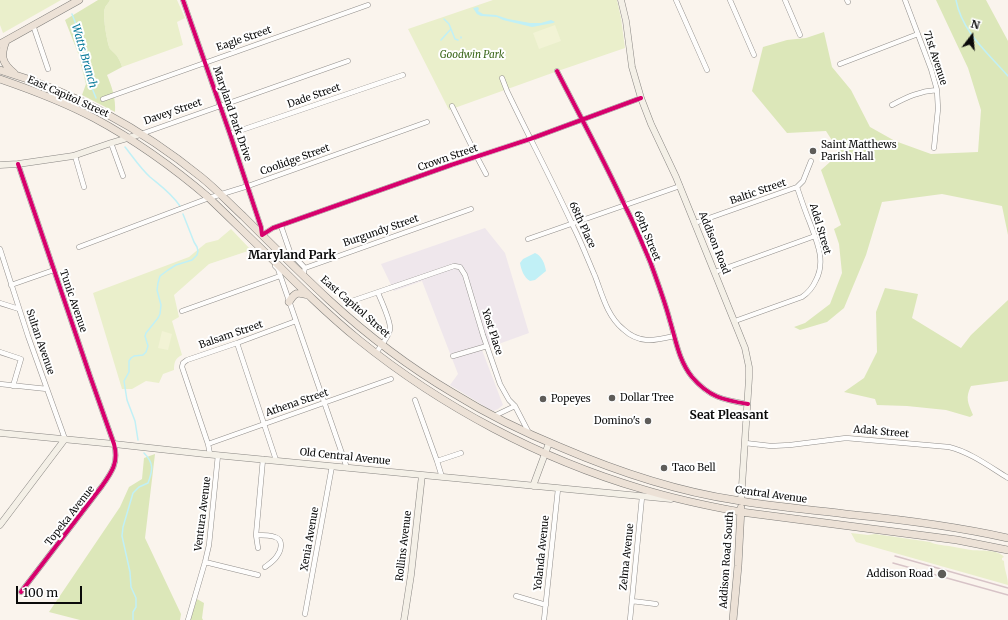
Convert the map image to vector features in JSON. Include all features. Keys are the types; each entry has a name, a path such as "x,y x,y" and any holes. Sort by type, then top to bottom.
{"main road":[{"path":"18,75 6,66 3,61 3,42 79,0"},
{"name":"Addison Road","path":"624,1 632,67 641,98 651,124 680,186 742,338 748,358 748,404 741,501"},
{"name":"East Capitol Street","path":"0,70 43,84 74,97 112,116 141,134 189,168 221,195 262,235 304,271 328,299 382,344 441,386 494,416 549,443"},
{"name":"East Capitol Street","path":"0,79 93,117 167,164 209,198 309,295 352,334 376,353 439,397 472,417 545,453"},
{"name":"Davey Street","path":"0,165 75,156 111,142 141,134"},
{"path":"289,302 296,293 309,295"},
{"name":"Old Central Avenue","path":"0,433 688,501"},
{"path":"0,524 64,439"},
{"path":"533,486 549,443"},
{"name":"Central Avenue","path":"549,443 600,464 646,479 698,493 774,506 871,516 928,524 1008,538"},
{"name":"Central Avenue","path":"545,453 609,478 688,501 741,512 957,540 1008,550"},
{"name":"Rollins Avenue","path":"404,620 411,575 422,475"},
{"name":"Addison Road South","path":"733,620 738,566 741,501"},
{"path":"834,524 840,518 857,519 871,516"}],"street":[{"name":"Maryland Park Drive","path":"183,0 248,186 261,227 262,235"},
{"path":"676,0 707,70"},
{"path":"730,0 754,55"},
{"path":"785,0 800,35"},
{"name":"71st Avenue","path":"905,0 931,69 937,90 938,109 934,148"},
{"name":"Eagle Street","path":"103,99 368,5"},
{"path":"33,25 48,69"},
{"path":"840,64 918,34"},
{"name":"Davey Street","path":"141,134 348,61"},
{"name":"69th Street","path":"557,71 625,205 651,266 684,365 692,377 702,387 715,396 748,404"},
{"name":"Dade Street","path":"230,134 403,75"},
{"name":"68th Place","path":"502,78 530,139 572,223 610,313 619,326 631,335 643,340 674,336"},
{"path":"892,105 916,94 937,90"},
{"name":"Crown Street","path":"262,235 273,228 443,167 530,139 641,98"},
{"path":"452,106 476,157 486,174"},
{"name":"Coolidge Street","path":"79,247 209,198 248,186 427,122"},
{"path":"111,142 124,176"},
{"path":"75,156 84,187"},
{"name":"Baltic Street","path":"695,223 797,187 803,181 811,161"},
{"name":"Tunic Avenue","path":"18,164 114,444"},
{"path":"528,239 680,186"},
{"name":"Adel Street","path":"735,321 798,298 810,289 818,277 821,265 820,254 797,187"},
{"name":"Burgundy Street","path":"304,271 470,209"},
{"path":"281,226 290,252 304,271"},
{"path":"715,272 815,236"},
{"name":"Sultan Avenue","path":"0,249 1,256 64,439"},
{"path":"270,257 278,269 347,468"},
{"name":"Yost Place","path":"378,293 454,266 460,266 465,276 500,384 509,400 515,406 530,434"},
{"path":"11,285 54,270"},
{"path":"182,311 280,276"},
{"path":"352,301 378,293 389,322 390,329 376,353"},
{"path":"0,303 19,309"},
{"name":"Balsam Street","path":"208,444 183,372 182,363 296,321"},
{"path":"237,343 276,460"},
{"path":"453,356 487,346"},
{"path":"0,352 21,359 13,386"},
{"name":"Athena Street","path":"208,444 391,379"},
{"path":"0,384 47,389"},
{"path":"415,400 442,477"},
{"path":"494,416 515,406"},
{"name":"Adak Street","path":"745,444 790,446 839,438 854,438 949,447 958,449 1008,478"},
{"name":"Topeka Avenue","path":"21,592 110,475 115,461 116,450 114,444"},
{"path":"208,444 210,454"},
{"path":"437,461 461,453"},
{"name":"Ventura Avenue","path":"188,620 209,545 218,455"},
{"path":"258,548 256,535 263,459"},
{"name":"Xenia Avenue","path":"305,614 332,466"},
{"name":"Yolanda Avenue","path":"544,620 558,489"},
{"name":"Zelma Avenue","path":"630,620 642,497"},
{"path":"256,535 276,537 281,543 280,551 277,556 265,567"},
{"path":"205,562 258,574"},
{"path":"516,596 546,605"},
{"path":"632,601 656,604"}],"shaded area":[{"path":"485,228 505,253 529,333 482,350 503,405 494,411 450,385 458,374 422,281 394,291 381,264"}],"green space":[{"path":"0,0 61,0 3,33 0,25"},
{"path":"98,0 110,0 104,11 106,35 110,49 117,56 122,67 107,75 115,102 115,112 82,95 86,84 78,53 65,20"},
{"path":"110,0 177,0 185,18 177,22 183,45 122,67 117,56 110,49 106,35 104,11"},
{"name":"Goodwin Park","path":"493,0 617,0 625,48 449,110 408,29"},
{"path":"936,0 986,0 1008,41 1008,235 1002,206 942,194 882,202 866,255 844,308 827,322 800,330 794,327 805,323 830,304 842,273 839,244 834,229 841,225 821,170 840,153 826,131 787,133 752,91 763,47 787,40 806,38 824,32 832,67 851,90 870,127 895,141 931,154 978,152 981,110 968,68"},
{"path":"555,25 561,41 539,49 533,33"},
{"path":"231,229 251,250 209,264 174,295 179,317 172,321 182,355 175,361 174,370 163,374 159,383 146,381 132,389 122,389 93,293 189,257 206,243 218,240"},
{"path":"885,288 918,294 912,318 961,348 971,335 1008,300 1008,381 971,386 968,394 968,400 973,415 970,417 946,410 877,405 875,399 844,392 864,378 877,352 876,312"},
{"path":"162,331 172,334 168,350 158,348"},
{"path":"155,454 145,538 181,614 180,620 80,620 49,612 120,507 129,487 142,479 144,458"},
{"path":"851,533 868,535 875,534 930,542 968,550 998,553 1004,557 1002,560 1004,561 1008,585 856,542"},
{"path":"197,599 204,603 203,620 190,620"}],"water":[{"path":"478,7 478,11 483,14 496,15 508,19 530,23 541,23 551,20 555,22 532,27 503,20 497,17 481,16 477,14 473,8"},
{"path":"535,253 543,260 546,271 535,280 530,281 524,276 520,263 523,259"}],"waterway":[{"path":"956,0 959,12 970,32 1008,76"},
{"name":"Watts Branch","path":"72,14 86,58 90,83 96,98"},
{"path":"444,19 449,24 455,39 458,40"},
{"path":"441,40 450,30"},
{"name":"Watts Branch","path":"125,147 143,170 170,194 180,206"},
{"name":"Watts Branch","path":"138,440 135,421 127,400 124,381 129,372 129,361 131,358 134,356 143,355 146,352 148,346 145,336 146,333 160,314 161,305 157,290 160,276 176,265 192,260 197,255 197,247 183,214"},
{"name":"Watts Branch","path":"133,620 133,612 136,607 136,598 131,587 130,572 122,536 123,527 133,493 139,487 148,483 151,474 151,463 144,453"}],"railway":[{"path":"895,556 1008,588"},
{"path":"893,563 1008,595"}],"cycle path":[{"path":"183,0 230,134 261,227 262,235 273,228 451,165 530,139 641,98"},
{"path":"557,71 609,172 639,235 666,307 678,350 688,371 698,384 711,393 724,399 748,404"},
{"path":"18,164 114,444 116,456 114,466 106,481 21,592"}],"place":[{"name":"Saint Matthews Parish Hall","path":"813,151"},
{"name":"Dollar Tree","path":"612,398"},
{"name":"Popeyes","path":"543,399"},
{"name":"Domino's","path":"648,421"},
{"name":"Taco Bell","path":"664,468"},
{"name":"Addison Road","path":"942,574"}],"district":[{"name":"Maryland Park","path":"292,256"},
{"name":"Seat Pleasant","path":"729,416"}]}
